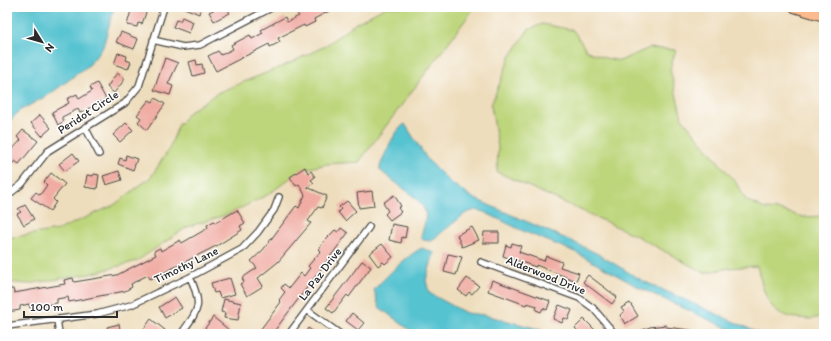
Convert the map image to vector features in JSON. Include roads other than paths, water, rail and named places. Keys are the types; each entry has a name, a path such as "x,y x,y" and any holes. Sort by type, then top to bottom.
{"highway":[{"path":"794,7 824,16"}],"street":[{"name":"Peridot Circle","path":"7,196 22,184 48,151 125,103 139,86 164,7"},
{"path":"154,40 183,47 200,45 273,7"},
{"path":"85,128 99,154"},
{"name":"Timothy Lane","path":"7,326 97,314 131,305 232,255 250,242 274,210 279,197"},
{"name":"La Paz Drive","path":"289,334 369,227"},
{"name":"Alderwood Drive","path":"481,262 579,298 593,308 615,334"},
{"path":"181,334 197,309 198,294 190,276"},
{"path":"307,310 340,334"},
{"path":"57,319 59,334"}],"water":[{"path":"8,7 114,7 103,47 89,65 50,94 19,111 7,124"},
{"path":"405,124 427,159 451,183 473,198 571,241 598,254 643,281 761,334 740,334 640,288 575,252 523,231 484,212 476,210 466,213 431,241 423,240 421,236 426,217 422,206 417,200 380,170 380,166 390,143 397,132"},
{"path":"422,248 434,253 426,280 429,293 466,313 485,315 546,331 549,334 415,334 379,307 374,290 390,273"}]}
